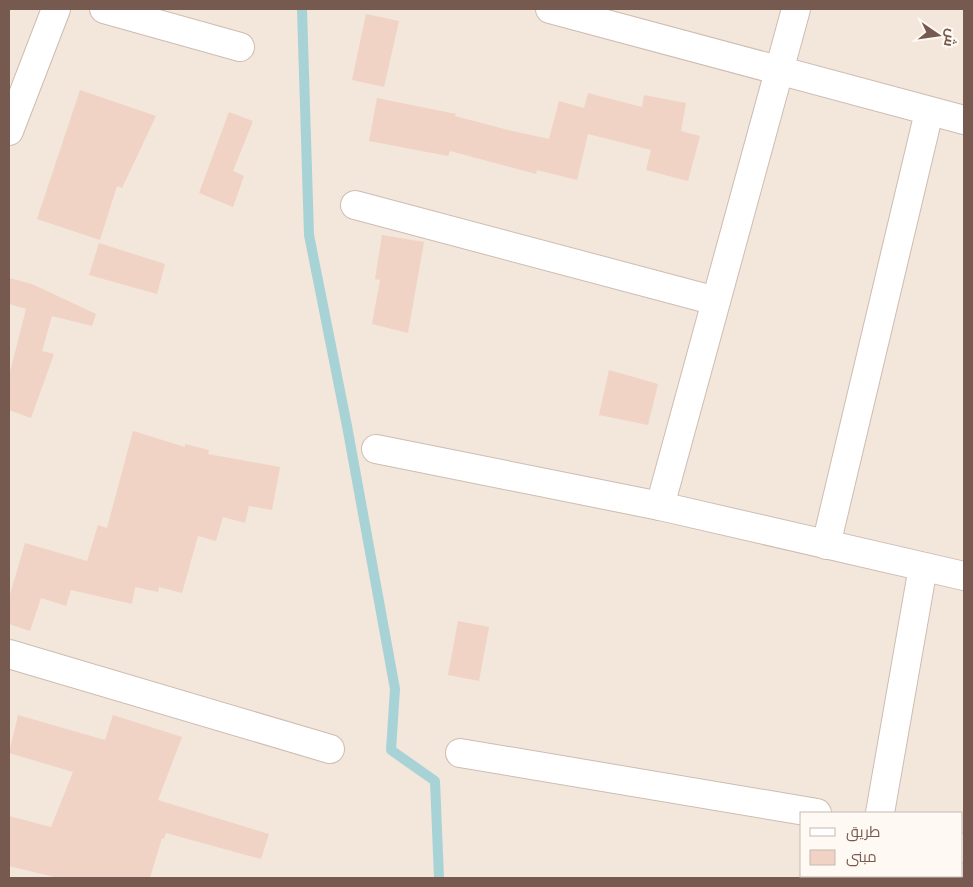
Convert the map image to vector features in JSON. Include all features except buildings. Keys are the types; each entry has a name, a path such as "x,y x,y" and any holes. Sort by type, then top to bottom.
{"street":[{"path":"9,132 56,9"},
{"path":"104,9 240,47"},
{"path":"550,9 779,72 964,120"},
{"path":"660,506 796,9"},
{"path":"826,545 929,112"},
{"path":"355,206 716,301"},
{"path":"376,449 660,506 964,576"},
{"path":"880,812 923,567"},
{"path":"9,654 330,749"},
{"path":"460,753 811,812"}],"shaded area":[{"path":"9,9 964,9 964,878 9,878"}],"waterway":[{"path":"302,9 309,235 347,426 395,689 391,750 435,781 439,878"}]}
